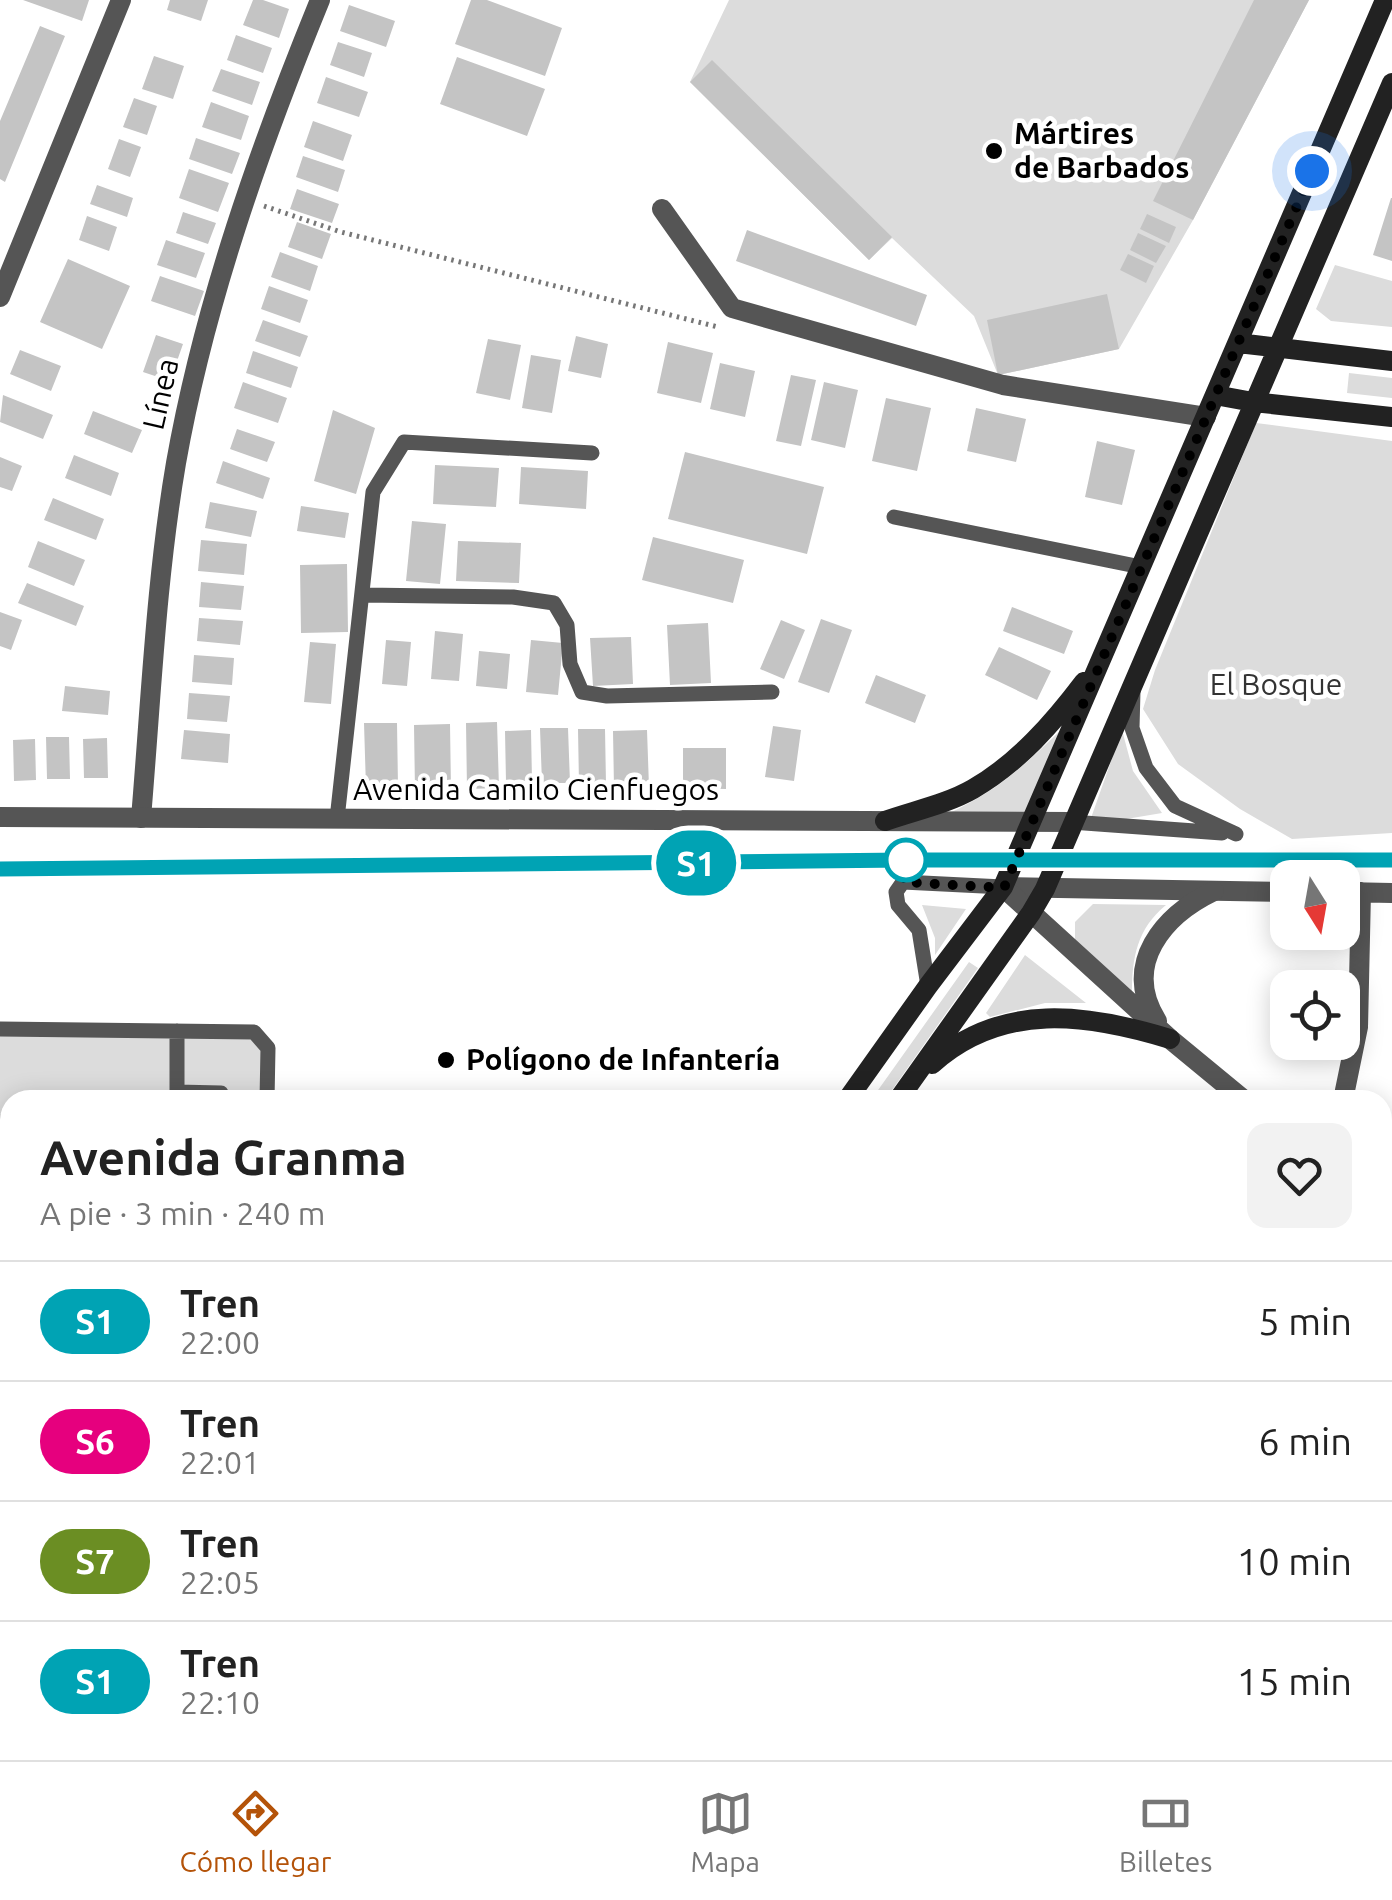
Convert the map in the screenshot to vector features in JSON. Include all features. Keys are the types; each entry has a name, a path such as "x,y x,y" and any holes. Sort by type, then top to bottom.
{"main road":[{"path":"853,1090 1004,888 1385,0"},
{"path":"906,1090 1045,889 1392,83"},
{"path":"1238,342 1392,361"},
{"path":"1216,395 1392,417"},
{"path":"885,821 971,790 997,771 1058,716 1101,661"},
{"path":"907,1090 959,1044 991,1029 1028,1019 1116,1022 1170,1039"}],"street":[{"path":"0,297 4,275 121,0"},
{"name":"Línea","path":"140,818 176,462 208,324 245,200 320,0"},
{"path":"662,209 732,308 1003,385 1206,417"},
{"name":"Avenida Camilo Cienfuegos","path":"0,818 1071,822"},
{"path":"1004,888 1270,892"},
{"path":"1004,888 1232,1090"},
{"path":"1170,1039 1147,1000 1145,972 1149,952 1172,916 1214,891"},
{"path":"1360,892 1392,893"},
{"path":"1346,1090 1358,1027 1355,950"}],"lane":[{"path":"337,819 374,492 404,442 592,453"},
{"path":"894,516 1141,567"},
{"path":"364,595 513,598 554,604 567,625 570,664 582,692 606,696 772,692"},
{"path":"1071,822 1236,834 1175,806 1146,768 1132,728 1134,678"},
{"path":"928,986 919,930 898,905 896,892 903,882 1004,888"},
{"path":"0,1029 254,1032 268,1048 267,1090"},
{"path":"176,1031 177,1090"}],"green space":[{"name":"Mártires de Barbados","path":"729,0 1309,0 1193,220 1119,349 998,375 974,316 892,238 869,260 690,82"},
{"path":"1335,265 1392,281 1392,327 1331,321 1316,309"},
{"path":"1349,373 1392,378 1392,398 1347,393"},
{"name":"El Bosque","path":"1256,423 1392,441 1392,833 1292,839 1240,809 1178,764 1143,709 1155,670"},
{"path":"1062,729 1022,819 941,817 1006,779"},
{"path":"1122,730 1133,771 1162,813 1120,820 1091,818"},
{"path":"1093,904 1166,905 1142,934 1133,968 1132,994 1075,942 1075,922"},
{"path":"922,905 966,909 935,955 935,938"},
{"path":"1025,955 1086,1003 1045,1003 990,1017 986,1013"},
{"path":"969,962 978,968 892,1090 878,1090"},
{"path":"0,1027 254,1032 268,1048 267,1090 0,1090"}],"building":[{"path":"23,0 89,0 82,21"},
{"path":"170,0 208,0 201,21 167,10"},
{"path":"253,0 289,9 279,38 243,25"},
{"path":"471,0 487,0 562,28 545,76 455,44"},
{"path":"1254,0 1309,0 1193,220 1153,201"},
{"path":"349,5 395,21 386,47 340,31"},
{"path":"40,26 65,36 5,182 0,179 0,121"},
{"path":"236,35 272,48 263,73 227,60"},
{"path":"338,42 372,53 364,77 330,65"},
{"path":"154,56 184,66 173,99 142,89"},
{"path":"457,57 545,89 527,136 440,104"},
{"path":"712,60 892,237 869,260 690,82"},
{"path":"221,69 260,82 252,105 212,91"},
{"path":"326,77 368,92 359,117 317,103"},
{"path":"134,98 157,106 147,135 123,127"},
{"path":"211,102 249,116 241,140 202,127"},
{"path":"313,121 352,135 343,161 304,147"},
{"path":"196,138 240,153 232,174 189,159"},
{"path":"119,139 141,147 130,177 108,169"},
{"path":"303,156 345,170 338,192 296,177"},
{"path":"189,169 229,183 218,212 179,198"},
{"path":"97,185 133,198 127,217 90,204"},
{"path":"297,189 339,204 332,223 290,209"},
{"path":"1392,198 1392,261 1373,255"},
{"path":"183,212 216,223 208,244 176,233"},
{"path":"1147,214 1176,227 1169,243 1140,229"},
{"path":"87,216 117,227 109,251 79,240"},
{"path":"297,222 331,234 322,259 288,247"},
{"path":"747,230 927,295 916,326 736,261"},
{"path":"1138,233 1166,246 1156,263 1130,250"},
{"path":"166,240 205,253 196,278 157,265"},
{"path":"280,252 318,266 310,291 271,277"},
{"path":"1128,254 1154,266 1146,283 1120,270"},
{"path":"68,259 130,286 102,349 40,322"},
{"path":"160,276 204,291 195,316 151,301"},
{"path":"269,286 308,300 300,323 261,309"},
{"path":"1107,294 1119,349 998,375 987,320"},
{"path":"263,320 308,336 300,357 255,341"},
{"path":"156,335 183,344 170,381 143,372"},
{"path":"576,336 608,344 601,378 568,371"},
{"path":"488,339 521,345 510,400 476,393"},
{"path":"668,342 713,353 701,403 657,393"},
{"path":"20,350 61,366 51,391 10,374"},
{"path":"253,351 298,367 291,388 246,373"},
{"path":"531,355 561,360 552,413 522,408"},
{"path":"720,363 755,371 745,417 710,409"},
{"path":"791,375 816,380 801,446 776,441"},
{"path":"243,382 287,398 278,423 234,408"},
{"path":"824,382 858,390 845,448 811,440"},
{"path":"3,395 53,415 43,439 0,422"},
{"path":"886,398 931,408 917,471 872,461"},
{"path":"976,408 1026,419 1016,462 967,451"},
{"path":"333,410 375,428 356,494 314,481"},
{"path":"93,411 142,430 132,453 84,434"},
{"path":"237,429 275,442 267,462 230,449"},
{"path":"1097,441 1135,450 1122,505 1085,497"},
{"path":"685,452 824,487 807,554 668,519"},
{"path":"74,455 119,473 111,496 65,478"},
{"path":"0,457 22,466 12,491 0,487"},
{"path":"223,461 270,478 263,499 216,483"},
{"path":"435,465 499,468 496,507 433,504"},
{"path":"521,467 588,471 586,509 519,504"},
{"path":"53,498 104,519 96,540 44,520"},
{"path":"210,502 257,511 251,537 205,528"},
{"path":"301,506 349,513 345,538 297,531"},
{"path":"412,521 446,524 440,584 406,581"},
{"path":"653,537 744,560 733,603 642,580"},
{"path":"201,540 247,544 244,575 198,571"},
{"path":"38,541 85,560 74,586 28,567"},
{"path":"458,541 521,543 519,583 456,581"},
{"path":"347,564 348,632 301,633 300,565"},
{"path":"201,582 244,586 241,610 199,607"},
{"path":"27,583 84,606 76,626 18,603"},
{"path":"1012,607 1073,631 1064,654 1003,631"},
{"path":"0,612 22,620 11,650 0,646"},
{"path":"199,618 243,621 240,645 197,641"},
{"path":"821,619 852,630 829,693 798,682"},
{"path":"781,620 805,630 784,679 760,669"},
{"path":"708,623 711,683 670,685 667,625"},
{"path":"435,631 463,634 459,681 431,679"},
{"path":"631,637 633,684 593,686 590,638"},
{"path":"386,640 411,642 407,686 382,684"},
{"path":"531,640 563,643 558,695 526,692"},
{"path":"310,642 336,644 331,704 304,702"},
{"path":"999,647 1051,671 1037,700 985,675"},
{"path":"479,651 510,654 507,689 476,686"},
{"path":"194,655 234,658 232,685 192,682"},
{"path":"876,675 926,695 915,723 865,703"},
{"path":"65,686 110,691 108,715 62,711"},
{"path":"189,693 230,696 227,722 187,719"},
{"path":"497,722 499,788 467,789 466,723"},
{"path":"364,723 397,723 398,787 366,788"},
{"path":"450,724 451,790 415,791 414,725"},
{"path":"773,726 801,730 794,781 765,777"},
{"path":"540,728 568,728 570,783 542,783"},
{"path":"578,729 605,729 606,784 579,784"},
{"path":"184,730 230,734 228,763 181,759"},
{"path":"531,730 532,781 506,782 505,731"},
{"path":"647,730 649,787 614,788 613,731"},
{"path":"46,737 69,737 70,779 47,779"},
{"path":"107,738 108,778 84,778 83,739"},
{"path":"35,739 36,780 14,781 13,740"},
{"path":"683,748 726,748 726,789 683,788"}],"railway":[{"path":"0,869 906,860 1392,860"}],"train":[{"name":"S1","path":"0,869 906,860 1392,860"}],"place":[{"name":"Mártires de Barbados","path":"994,151"},
{"name":"Polígono de Infantería","path":"446,1060"}],"route":[{"path":"906,860 903,882 1004,888 1312,171"}]}
